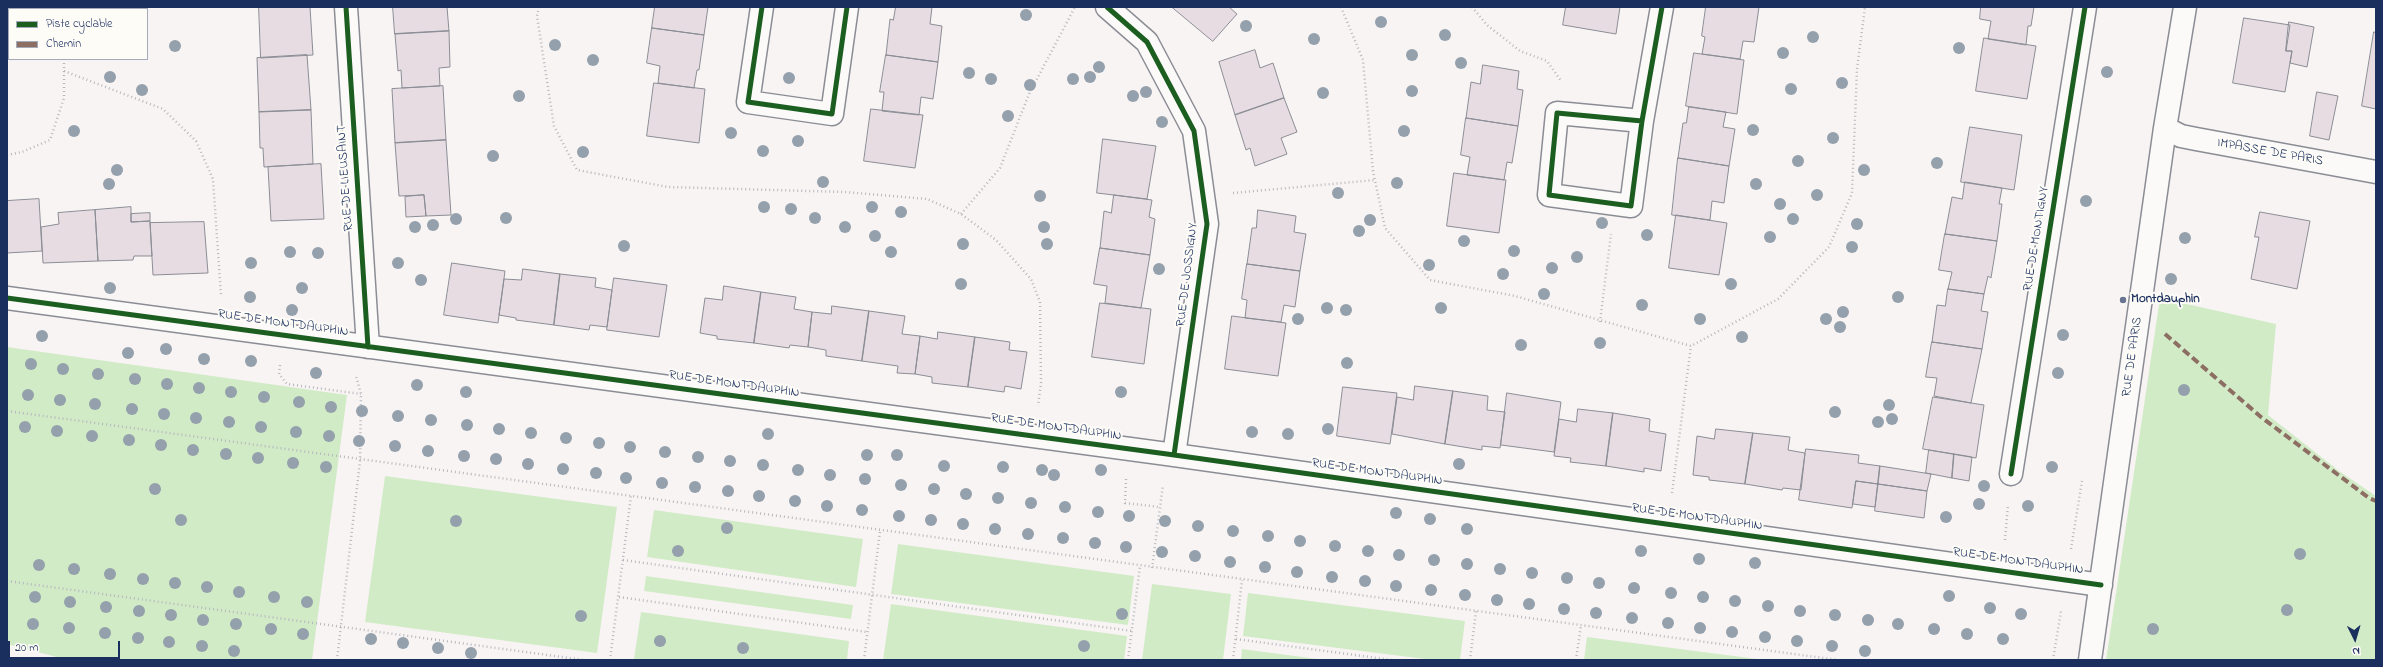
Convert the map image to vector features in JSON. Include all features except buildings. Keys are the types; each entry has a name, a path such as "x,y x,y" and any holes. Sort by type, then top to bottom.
{"street":[{"name":"RUE DE LIEUSAINT","path":"346,7 368,347"},
{"path":"762,7 748,102 832,114 847,7"},
{"name":"RUE DE JOSSIGNY","path":"1107,7 1147,42 1194,131 1207,224 1171,455"},
{"path":"1642,121 1557,113 1549,196 1631,206 1642,121 1662,7"},
{"name":"RUE DE MONTIGNY","path":"2011,474 2085,7"},
{"name":"RUE DE PARIS","path":"2090,660 2165,128 2185,7"},
{"name":"IMPASSE DE PARIS","path":"2165,128 2181,136 2196,140 2376,172"},
{"name":"RUE DE MONTDAUPHIN","path":"7,298 1128,449 2101,585"}],"path":[{"path":"539,7 537,16 554,126 577,170 668,187 845,192 927,199 961,214 996,240 1031,279 1040,302 1041,383 1033,436"},
{"path":"961,214 1000,168 1029,94 1075,7"},
{"path":"1472,7 1487,25 1520,51 1547,61 1580,115"},
{"path":"7,155 22,152 50,140 64,98 64,60"},
{"path":"64,71 163,109 196,141 213,179 224,328"},
{"path":"1203,197 1375,180"},
{"path":"1600,322 1615,204"},
{"path":"283,336 279,374 287,384 361,394 360,461 337,660"},
{"path":"1667,525 1691,346"},
{"path":"7,411 360,461 631,496 1838,660"},
{"path":"1128,449 1125,503 1160,507"},
{"path":"1152,568 1160,507 1171,455"},
{"path":"2005,542 2011,474"},
{"path":"610,660 631,496"},
{"path":"864,660 880,531"},
{"path":"623,560 872,596 1132,631"},
{"path":"1128,660 1140,566"},
{"path":"1233,660 1242,580"},
{"path":"7,581 584,660"},
{"path":"619,597 867,632"},
{"path":"1470,660 1476,611"},
{"path":"1576,660 1581,625"},
{"path":"1236,639 1392,660"}],"green space":[{"path":"2160,298 2276,324 2268,415 2339,471 2376,496 2376,660 2106,660"},
{"path":"7,347 347,395 312,660 68,660 7,644"},
{"path":"385,476 617,507 597,653 365,622"},
{"path":"654,510 863,539 856,587 647,557"},
{"path":"898,544 1134,576 1128,625 891,594"},
{"path":"646,576 853,605 851,619 644,591"},
{"path":"1152,584 1231,594 1223,660 1142,660"},
{"path":"1248,593 1465,621 1460,660 1433,660 1243,636"},
{"path":"891,604 1127,636 1124,660 883,660"},
{"path":"641,612 849,641 847,660 634,659"},
{"path":"1587,637 1765,660 1584,660"},
{"path":"1242,649 1325,660 1241,660"}],"marked path":[{"path":"2165,334 2261,417 2369,498 2376,501"}],"cycle path":[{"path":"346,7 368,347"},
{"path":"762,7 748,102 832,114 847,7"},
{"path":"1107,7 1147,42 1194,131 1207,224 1174,455"},
{"path":"1642,121 1557,113 1549,195 1631,206 1642,121 1662,7"},
{"path":"2011,474 2085,7"},
{"path":"7,298 1167,454 2101,585"}],"place":[{"name":"Montdauphin","path":"2123,300"}]}
